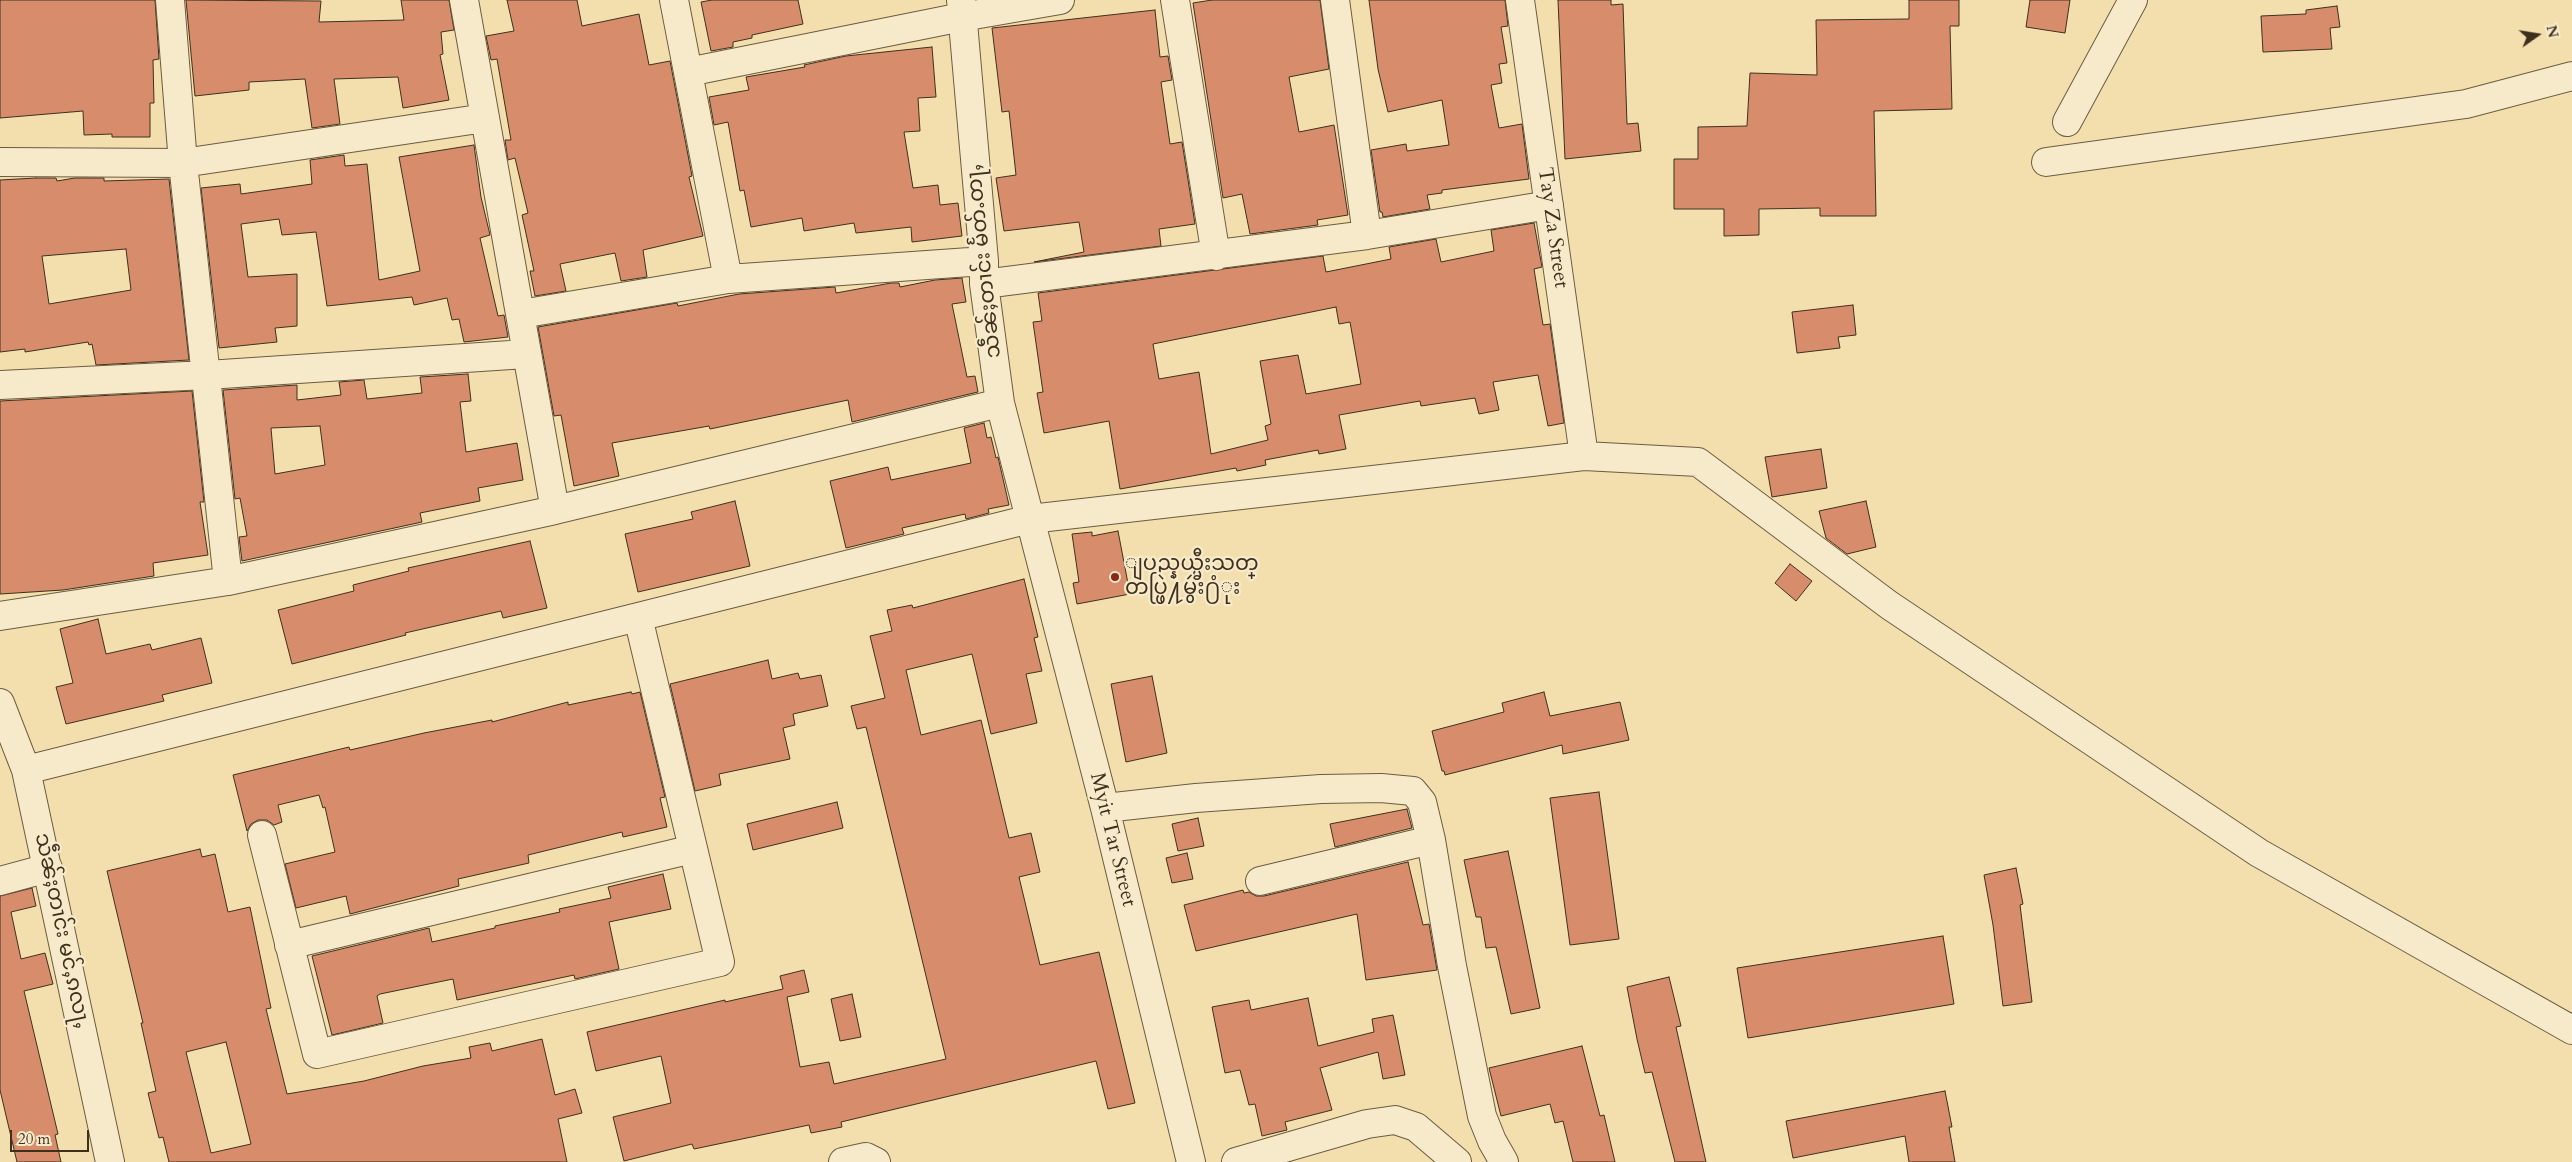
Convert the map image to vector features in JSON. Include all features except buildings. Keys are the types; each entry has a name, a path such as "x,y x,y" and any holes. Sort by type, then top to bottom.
{"street":[{"path":"170,0 183,163 228,581"},
{"path":"464,0 555,510"},
{"path":"674,0 728,279"},
{"path":"688,72 961,8 1060,0"},
{"path":"1176,0 1216,256"},
{"path":"1335,0 1368,235"},
{"name":"Tay Za Street","path":"1520,0 1584,456"},
{"path":"2067,122 2133,0"},
{"name":"သဵၼ်ႈတၢင်း မႅတ်ႉတႃႇ","path":"961,8 984,272 1000,403 1030,519"},
{"path":"2046,162 2466,104 2572,76"},
{"path":"0,162 183,163 485,118"},
{"path":"521,314 728,279 984,272 1216,256 1368,235 1549,205"},
{"path":"0,386 207,375 526,354"},
{"path":"0,616 228,581 555,510 1000,403"},
{"path":"26,770 1030,519 1584,456 1698,462 1889,605 2259,852 2572,1030"},
{"name":"Myit Tar Street","path":"1030,519 1104,808 1191,1162"},
{"path":"262,835 317,1054 720,962 638,617"},
{"name":"သဵၼ်ႈတၢင်း မင်ႇၵလႃႇ","path":"0,703 26,770 110,1162"},
{"path":"1104,808 1196,798 1321,789 1414,791 1422,802 1431,840 1452,966 1482,1116 1492,1141 1504,1162"},
{"path":"1260,881 1431,840"},
{"path":"289,945 693,849"},
{"path":"0,881 48,868"},
{"path":"1236,1162 1367,1124 1395,1120 1416,1127 1457,1162"},
{"path":"843,1162 866,1157 876,1162"}],"place":[{"name":"ျပည္နယ္မီးသတ္ တပ္ဖြဲ႔မွဴး႐ံုး","path":"1115,577"}]}
